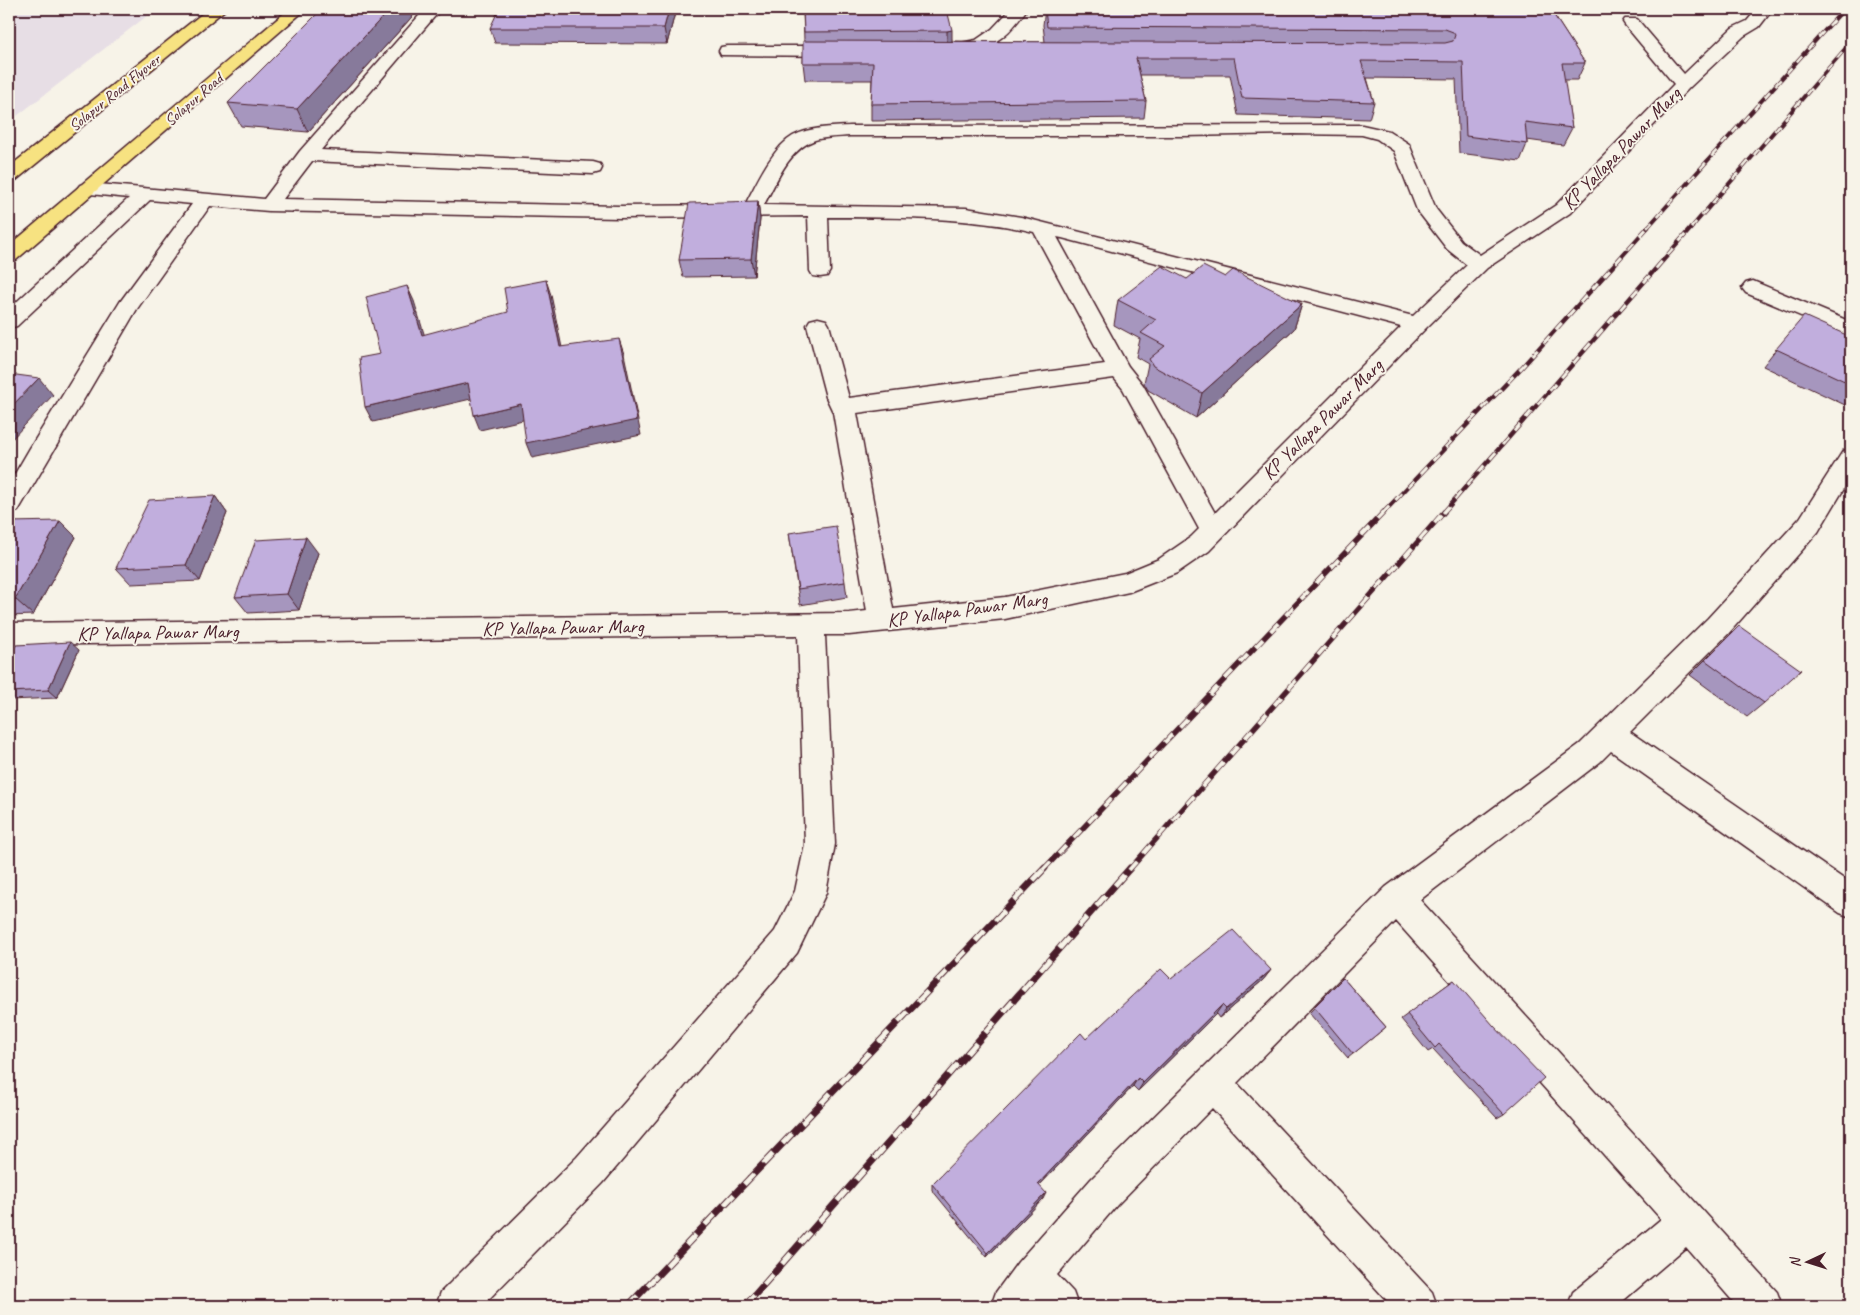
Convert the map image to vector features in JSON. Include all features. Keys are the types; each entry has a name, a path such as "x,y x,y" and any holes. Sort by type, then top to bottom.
{"highway":[{"name":"Solapur Road Flyover","path":"9,176 218,9"},
{"name":"Solapur Road","path":"87,189 298,9"},
{"path":"9,256 87,189"}],"street":[{"path":"269,205 307,155 433,9"},
{"path":"1006,50 942,50 981,44 998,33 1019,9"},
{"name":"KP Yallapa Pawar Marg","path":"9,634 849,624 1006,608 1129,582 1168,566 1200,544 1417,324 1480,264 1563,209 1683,84 1735,25 1753,24 1765,9"},
{"path":"1631,22 1683,84"},
{"path":"727,51 857,51"},
{"path":"751,211 784,155 799,140 821,134 850,131 1362,130 1383,135 1402,148 1428,210 1454,245 1480,264"},
{"path":"307,155 593,168"},
{"path":"87,189 269,205 620,212 818,211 966,214 1041,227 1417,324"},
{"path":"9,321 145,194"},
{"path":"9,505 128,307 205,199"},
{"path":"818,211 820,271"},
{"path":"1041,227 1119,370 1132,385 1212,530"},
{"path":"1753,288 1851,330"},
{"path":"818,325 837,398 845,412 882,620"},
{"path":"842,407 1119,370"},
{"path":"1010,1306 1032,1276 1104,1192 1398,898 1590,753 1718,626 1808,525 1851,457"},
{"path":"455,1306 590,1170 786,942 810,893 820,844 810,624"},
{"path":"1609,734 1851,902"},
{"path":"1398,898 1763,1306"},
{"path":"1214,1084 1418,1306"},
{"path":"1587,1306 1688,1221"},
{"path":"1032,1276 1059,1306"}],"shaded area":[{"path":"9,9 156,9 9,122"}],"building":[{"path":"331,9 390,9 297,109 228,103 321,10 329,11"},
{"path":"499,9 669,9 664,28 490,28"},
{"path":"803,9 892,9 892,13 947,10 952,30 804,32"},
{"path":"1045,9 1550,9 1585,63 1562,63 1572,128 1525,122 1527,144 1466,136 1463,62 1361,61 1374,102 1242,98 1234,58 1136,58 1146,101 871,104 873,63 803,63 803,41 1445,43 1453,41 1455,35 1453,32 1445,29 1047,27"},
{"path":"758,201 751,259 679,260 689,203"},
{"path":"1162,266 1187,279 1203,266 1225,277 1233,270 1302,304 1202,393 1153,366 1149,359 1165,346 1141,333 1156,320 1118,300"},
{"path":"546,280 560,347 619,339 637,420 526,443 521,404 474,415 468,383 365,407 359,358 380,354 366,297 407,286 422,335 508,312 504,288"},
{"path":"1804,316 1851,337 1851,384 1776,349"},
{"path":"9,374 39,378 9,409"},
{"path":"215,496 186,565 116,568 149,500"},
{"path":"60,521 15,599 9,600 9,522"},
{"path":"836,526 845,582 798,589 789,533"},
{"path":"306,537 287,594 235,597 256,540"},
{"path":"1739,626 1801,670 1764,703 1705,660"},
{"path":"70,642 48,690 9,692 9,660 16,645"},
{"path":"1233,930 1271,970 1226,1009 1222,1005 1143,1083 1138,1078 1038,1184 1046,1193 988,1253 932,1184 1081,1033 1086,1039 1161,969 1171,979"},
{"path":"1343,978 1386,1027 1353,1054 1314,1007"},
{"path":"1454,980 1493,1025 1544,1078 1504,1114 1439,1044 1435,1048 1407,1014"}],"railway":[{"path":"1647,228 1844,9"},
{"path":"1691,228 1851,42"},
{"path":"1383,513 1523,366 1648,227"},
{"path":"1443,513 1692,227"},
{"path":"1043,870 1384,512"},
{"path":"1129,870 1444,512"},
{"path":"628,1306 1045,868"},
{"path":"745,1306 1130,868"}]}
